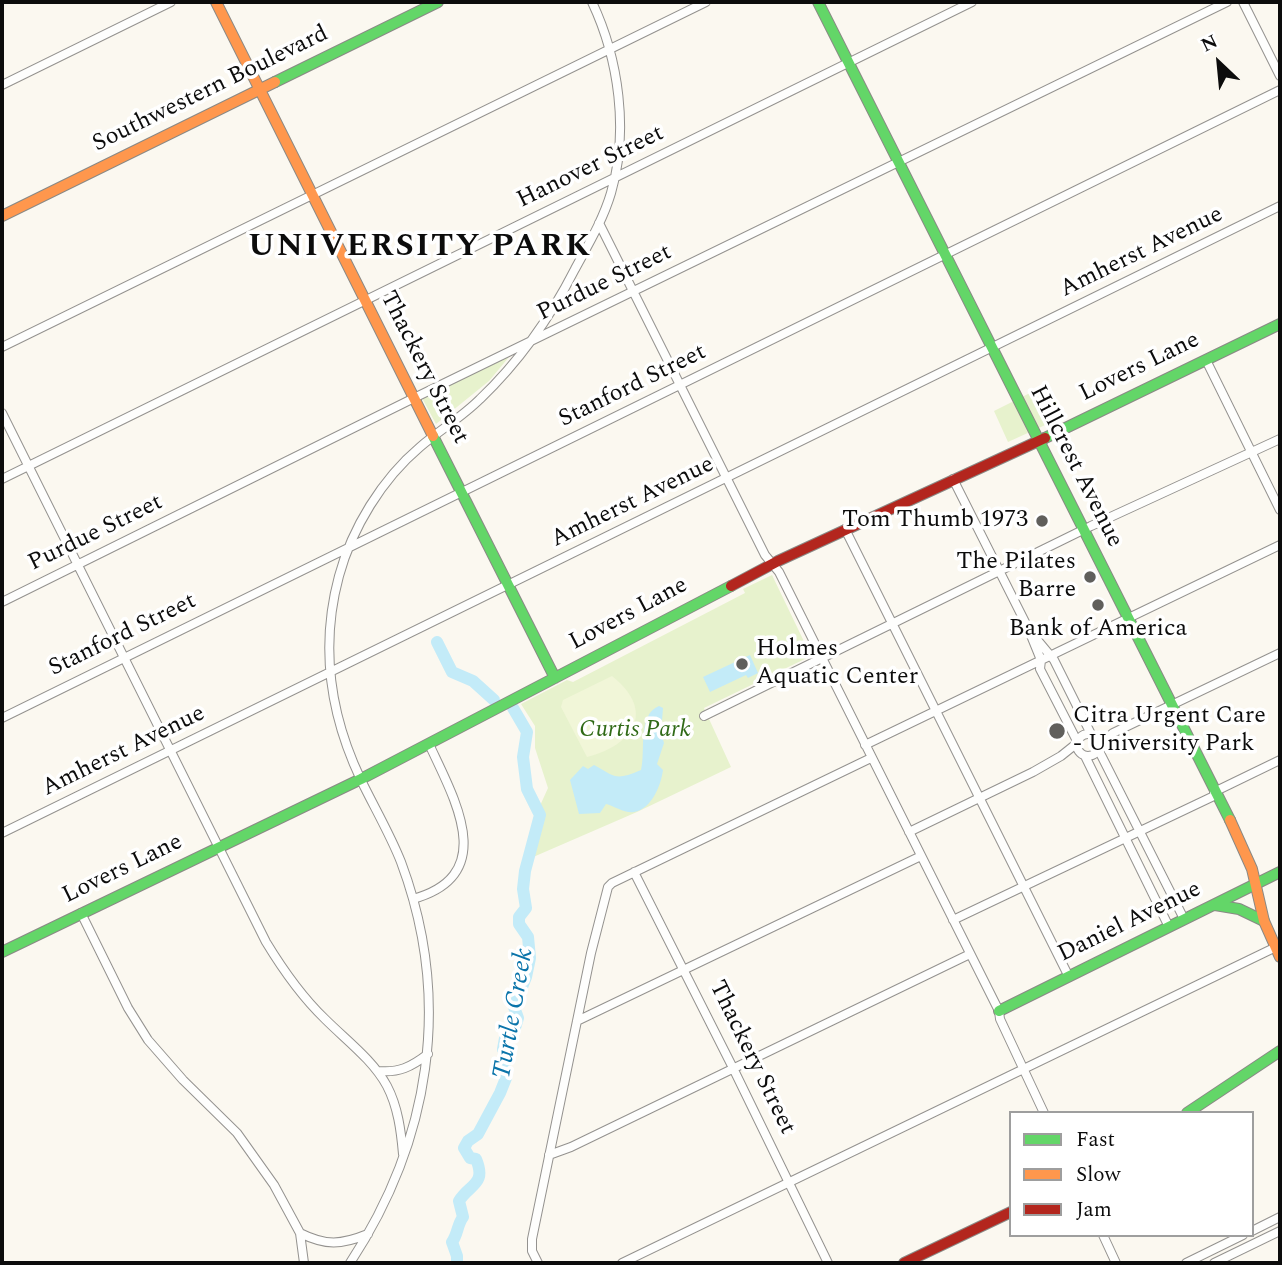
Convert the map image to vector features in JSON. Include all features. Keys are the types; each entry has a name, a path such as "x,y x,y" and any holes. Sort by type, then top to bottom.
{"street":[{"path":"2,85 170,2"},
{"name":"Thackery Street","path":"216,2 555,678"},
{"name":"Southwestern Boulevard","path":"2,216 438,2"},
{"path":"350,1263 387,1202 415,1123 428,1054 428,981 413,899 393,843 361,779 339,726 330,673 331,614 348,547 362,520 391,477 407,459 481,398 531,342 565,290 599,223 614,178 619,110 618,90 609,49 592,2"},
{"path":"2,347 706,2"},
{"name":"Hillcrest Avenue","path":"818,2 1243,845 1252,869 1264,921 1278,952"},
{"name":"Hanover Street","path":"2,479 971,2"},
{"name":"Purdue Street","path":"2,603 414,398 1227,2"},
{"path":"1243,2 1280,76"},
{"name":"Stanford Street","path":"2,718 1280,90"},
{"name":"Amherst Avenue","path":"2,833 1280,206"},
{"path":"599,223 726,478 772,564 779,572 999,1011 1000,1019 1043,1111"},
{"name":"Lovers Lane","path":"2,952 361,779 772,564 1038,441 1280,324"},
{"path":"1206,360 1280,510"},
{"path":"2,413 266,942 305,999 378,1072 387,1086 398,1116 404,1158"},
{"path":"704,716 1083,530 1280,439"},
{"path":"953,479 1028,628 1045,658 1056,664 1092,734 1098,740 1099,748 1184,919"},
{"path":"845,530 1069,977"},
{"path":"865,745 1280,545"},
{"path":"1061,756 1093,755 1113,733 1280,653"},
{"path":"1045,658 1040,669 1170,927"},
{"path":"908,832 1061,756 1077,743 1082,735 1113,733"},
{"path":"413,899 429,895 447,884 458,869 464,853 463,834 454,803 429,744"},
{"path":"538,1263 531,1246 577,1021 608,887 871,758"},
{"path":"953,920 1280,761"},
{"path":"577,1021 920,856"},
{"name":"Thackery Street","path":"634,872 828,1263"},
{"name":"Daniel Avenue","path":"999,1011 1280,872"},
{"path":"1215,905 1239,909 1264,921"},
{"path":"81,913 128,1008 148,1041 237,1133 274,1185 300,1233 304,1263"},
{"path":"622,1263 1023,1069 1278,952"},
{"path":"549,1155 572,1147 970,954"},
{"path":"1190,1111 1280,1051"},
{"path":"378,1072 404,1070 428,1054"},
{"path":"904,1263 1009,1213"},
{"path":"1254,1230 1280,1217"},
{"path":"1214,1263 1280,1231"},
{"path":"300,1233 318,1242 336,1243 368,1234"},
{"path":"1104,1237 1116,1263"},
{"path":"1186,1263 1239,1237"}],"green space":[{"path":"509,357 489,381 436,424 422,398"},
{"path":"1048,384 1065,416 1008,442 994,411"},
{"name":"Curtis Park","path":"772,575 811,656 704,708 731,767 637,812 524,861 534,819 548,788 535,748 535,726 521,704 567,680 573,682 745,593 743,589"},
{"path":"612,676 633,702 636,714 634,725 617,744 587,757 561,707 563,700"}],"water":[{"name":"Holmes Aquatic Center","path":"750,655 758,673 748,678 746,675 710,692 703,677"},
{"path":"659,706 663,708 661,733 664,743 657,764 663,770 658,789 651,801 634,812 606,804 600,813 579,814 570,780 583,766 588,769 594,765 616,776 626,776 641,770 645,725 652,711"}],"waterway":[{"name":"Turtle Creek","path":"437,642 452,672 473,681 494,700"},
{"name":"Turtle Creek","path":"457,1263 452,1242 463,1217 459,1201 478,1179 479,1174 476,1159 470,1158 464,1148 468,1141 478,1134 506,1078 504,1062 509,1059 509,1054 503,1049 505,1038 514,1031 518,1018 514,1007 530,958 528,937 519,924 519,917 526,908 523,889 525,871 540,815 527,789 523,757 527,732 513,708"}],"traffic: fast":[{"path":"275,82 438,2"},
{"path":"818,2 1230,820"},
{"path":"1045,438 1280,324"},
{"path":"433,436 555,678"},
{"path":"2,952 361,779 731,586"},
{"path":"999,1011 1280,872"},
{"path":"1215,905 1239,909 1264,921"},
{"path":"1190,1111 1280,1051"}],"traffic: slow":[{"path":"216,2 433,436"},
{"path":"2,216 275,82"},
{"path":"1230,820 1252,869 1264,921 1280,957"}],"traffic: jam":[{"path":"731,586 778,561 1045,438"},
{"path":"904,1263 1009,1213"}],"place":[{"name":"Tom Thumb 1973","path":"1042,521"},
{"name":"The Pilates Barre","path":"1090,577"},
{"name":"Bank of America","path":"1098,605"},
{"name":"Holmes Aquatic Center","path":"742,664"},
{"name":"Citra Urgent Care - University Park","path":"1057,731"}],"district":[{"name":"UNIVERSITY PARK","path":"420,249"}]}
